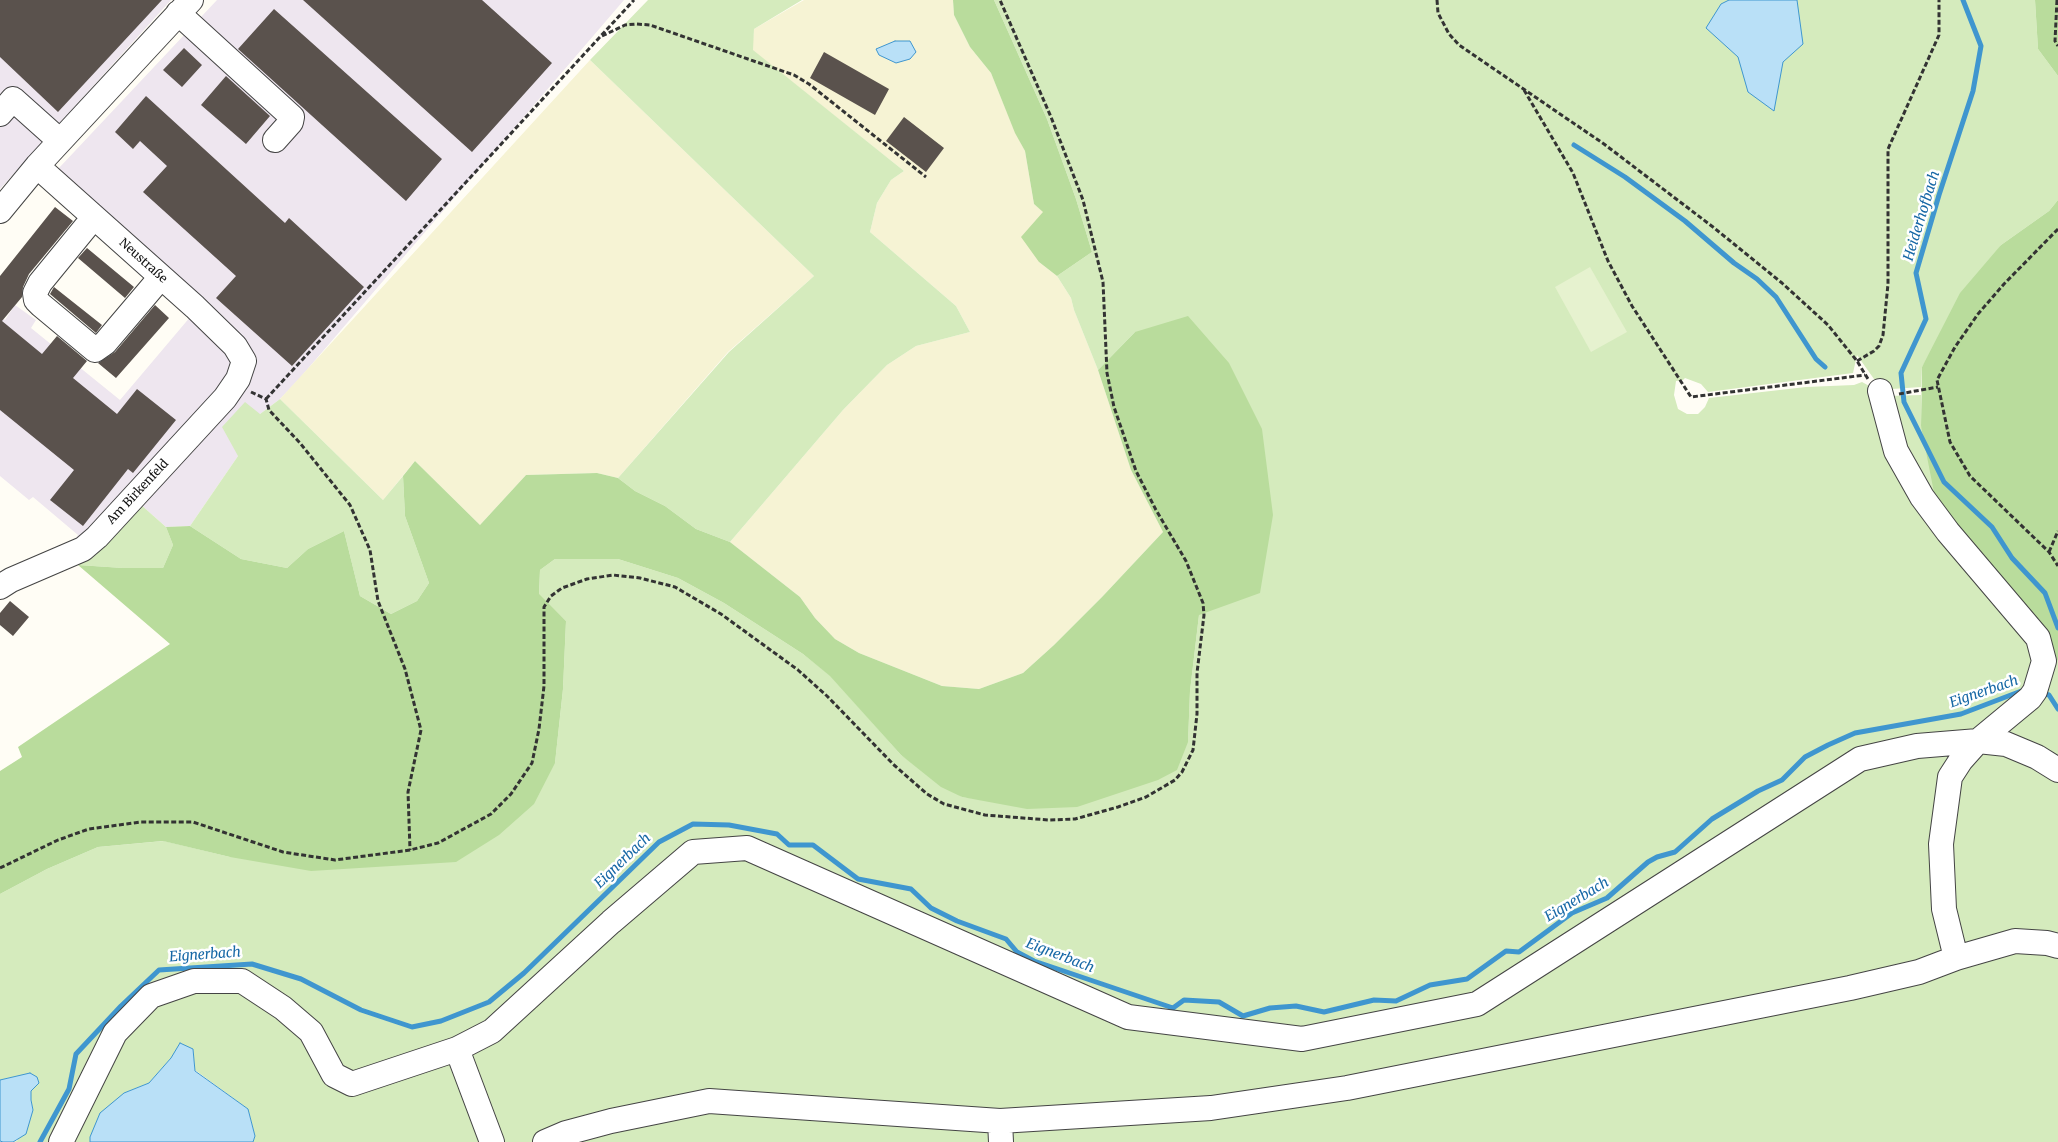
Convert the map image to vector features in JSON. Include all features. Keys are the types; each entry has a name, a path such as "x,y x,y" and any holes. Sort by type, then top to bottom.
{"street":[{"path":"0,210 37,166 185,7 292,117 291,122 275,140"},
{"path":"0,114 13,99 60,141"},
{"name":"Neustraße","path":"37,166 235,346 244,361"},
{"path":"94,217 40,283 35,293 36,300 41,305 95,350 105,343 161,277"},
{"name":"Am Birkenfeld","path":"0,587 11,580 83,548 97,537 225,398 238,379 244,361"},
{"path":"1881,387 1896,451 1922,497 1948,532 2038,638 2044,661 2037,687 2030,698 1978,741 1961,760 1950,777 1941,844 1944,909 1956,958"},
{"path":"61,1142 115,1033 151,996 194,981 242,981 283,1008 311,1032 334,1075 352,1084 457,1049 492,1031 611,922 693,852 747,848 1128,1016 1302,1039 1477,1004 1860,760 1917,746 1978,741 2006,744 2037,757 2058,770"},
{"path":"545,1142 566,1133 611,1131 709,1101 1000,1131 1211,1108 1347,1088 1850,988 1919,972 1956,958 2015,941 2047,943 2058,946"},
{"path":"457,1049 492,1142"}],"path":[{"path":"266,399 634,0"},
{"path":"0,868 58,840 89,829 141,822 193,822 283,852 335,860 410,850 438,843 491,814 511,794 532,763 539,729 544,686 544,607 551,596 562,588 587,579 613,574 640,578 675,587 721,614 798,670 912,782 927,794 951,806 985,815 1049,820 1075,819 1118,808 1146,797 1175,780 1182,772 1193,750 1204,615 1203,603 1186,560 1156,510 1136,471 1114,407 1107,373 1103,282 1083,200 1051,117 1000,0"},
{"path":"1437,0 1438,13 1454,40 1604,144 1782,283 1828,325 1881,387"},
{"path":"1857,360 1874,351 1879,346 1883,335 1888,284 1888,149 1939,35 1939,0"},
{"path":"2058,0 2055,41 2058,46"},
{"path":"601,36 625,25 650,25 794,75 825,96 926,177"},
{"path":"1523,89 1573,173 1608,262 1632,306 1691,398 1881,387 1929,389 1938,387"},
{"path":"2058,229 2004,284 1978,314 1955,347 1937,380 1950,442 1970,476 2049,552 2058,566"},
{"path":"248,390 266,399 269,410 300,443 350,505 370,550 378,601 405,669 421,730 408,792 410,850"},
{"path":"2049,552 2058,531"}],"shaded area":[{"path":"0,0 171,0 0,189"},
{"path":"217,0 624,0 299,379 280,399 260,414 238,456 190,526 166,527 140,504 78,565 65,553 78,535 33,497 29,500 0,476 0,316 5,320 15,305 36,320 31,328 120,400 191,316 43,185"},
{"path":"804,0 953,0 954,15 970,47 991,73 1015,132 1025,151 1034,204 1044,212 1039,262 1057,276 1071,298 1098,370 1131,470 1163,532 1102,597 1023,673 979,689 942,686 859,653 835,639 815,618 800,597 730,542 843,410 887,365 916,346 970,332 956,306 870,232 877,203 891,180 904,171 752,50 754,29"},
{"path":"590,60 814,276 728,352 618,478 597,473 526,475 480,525 415,461 383,500 280,399"}],"green space":[{"path":"648,0 802,0 754,29 753,50 904,171 891,180 877,203 870,232 956,306 970,332 916,346 887,365 843,410 730,542 696,529 665,506 635,491 618,478 729,352 814,276 590,60"},
{"path":"953,0 994,0 1047,119 1076,199 1092,252 1057,276 1039,262 1021,237 1043,212 1034,204 1025,151 1015,133 991,73 970,47 954,15"},
{"path":"994,0 2035,0 2038,49 2058,76 2058,200 2049,211 2001,245 1922,367 1921,387 1892,389 1874,379 1857,355 1853,373 1708,392 1701,384 1685,378 1676,381 1674,395 1678,409 1687,414 1698,414 1705,407 1709,398 1806,387 1854,385 1862,382 1888,396 1921,395 1921,426 2048,638 2058,662 2058,1142 253,1142 255,1136 248,1109 195,1070 193,1049 171,1058 149,1083 124,1093 90,1136 90,1142 13,1142 17,1141 33,1110 30,1074 0,1080 0,894 47,869 98,847 164,841 230,857 555,763 563,689 566,621 539,595 540,570 555,559 618,559 678,578 724,603 803,654 831,676 901,755 962,797 986,800 1188,741 1190,691 1199,615 1135,332 1098,370 1071,298 1057,276 1092,252 1076,199 1047,119"},
{"path":"2035,0 2058,0 2058,76 2038,49"},
{"path":"2058,200 2058,662 2048,638 1938,513 1921,426 1922,367 1960,293 2001,245 2049,211"},
{"path":"1590,267 1627,332 1591,352 1555,287"},
{"path":"1188,316 1229,363 1262,429 1273,515 1260,593 1199,615 1190,691 1188,742 1177,770 1158,780 1077,807 1027,809 962,797 941,787 901,755 830,676 803,654 724,603 678,578 618,559 555,559 540,570 539,594 566,621 563,689 555,763 534,804 499,835 456,862 311,871 230,857 163,841 98,847 47,869 0,894 0,771 22,757 18,747 170,644 78,565 163,568 173,545 166,527 190,526 241,559 287,568 308,549 344,531 360,596 391,614 417,601 429,583 405,516 403,476 415,461 480,525 526,475 597,473 618,478 635,491 665,506 696,529 730,542 800,597 815,618 835,639 859,653 942,686 979,689 1023,673 1102,597 1163,532 1131,470 1098,370 1135,332"},
{"path":"280,399 383,500 403,476 405,516 429,583 417,601 391,614 360,596 344,531 308,549 287,568 241,559 190,526 238,456 222,427 245,402 260,414"},
{"path":"140,504 166,527 173,545 163,568 78,565"}],"water":[{"path":"1729,0 1797,0 1803,44 1783,62 1774,111 1748,92 1738,57 1706,28 1721,4"},
{"path":"895,41 910,41 916,52 910,59 896,63 879,55 876,49"},
{"path":"180,1043 193,1049 195,1071 248,1109 255,1136 253,1142 90,1142 90,1137 100,1113 124,1093 149,1083 171,1058"},
{"path":"30,1073 37,1077 39,1083 31,1091 33,1110 26,1134 13,1142 0,1141 0,1080"}],"building":[{"path":"0,0 162,0 58,112 0,57"},
{"path":"303,0 482,0 552,63 472,152"},
{"path":"274,9 442,159 406,201 238,49"},
{"path":"184,48 202,65 182,87 163,70"},
{"path":"824,52 889,89 875,115 810,78"},
{"path":"226,76 270,116 246,144 201,105"},
{"path":"146,96 285,223 289,218 364,287 292,366 216,298 236,276 143,192 167,166 140,141 133,149 115,132"},
{"path":"904,117 944,148 926,172 886,141"},
{"path":"55,207 73,221 29,274 23,287 22,297 2,321 42,354 57,336 87,361 73,378 117,414 137,389 176,420 133,473 128,469 83,526 50,500 74,470 0,410 0,276"},
{"path":"87,248 134,287 125,298 78,258"},
{"path":"54,287 102,325 96,333 50,294"},
{"path":"155,305 169,318 116,378 98,363 115,352"},
{"path":"10,601 29,617 13,636 0,625 0,613"}],"waterway":[{"name":"Heiderhofbach","path":"1963,0 1981,46 1973,91 1916,273 1926,319 1901,373 1904,402 1944,482 1992,527 2012,558 2045,593 2058,628"},
{"path":"1574,145 1625,177 1685,221 1734,263 1757,279 1776,297 1816,359 1825,367"},
{"name":"Eignerbach","path":"40,1142 69,1089 76,1054 121,1006 159,970 252,964 301,979 361,1010 412,1027 441,1021 489,1002 524,973 659,842 693,824 729,825 777,834 789,845 813,845 858,879 911,889 931,908 957,921 1006,939 1017,952 1034,961 1173,1008 1184,1000 1219,1002 1243,1016 1270,1008 1296,1006 1324,1012 1374,1000 1396,1001 1430,985 1467,979 1506,951 1519,952 1572,913 1607,898 1648,862 1657,857 1675,852 1712,819 1758,791 1782,780 1805,757 1828,745 1855,733 1961,714 2024,690"},
{"name":"Eignerbach","path":"2041,693 2049,695 2058,709"}]}
